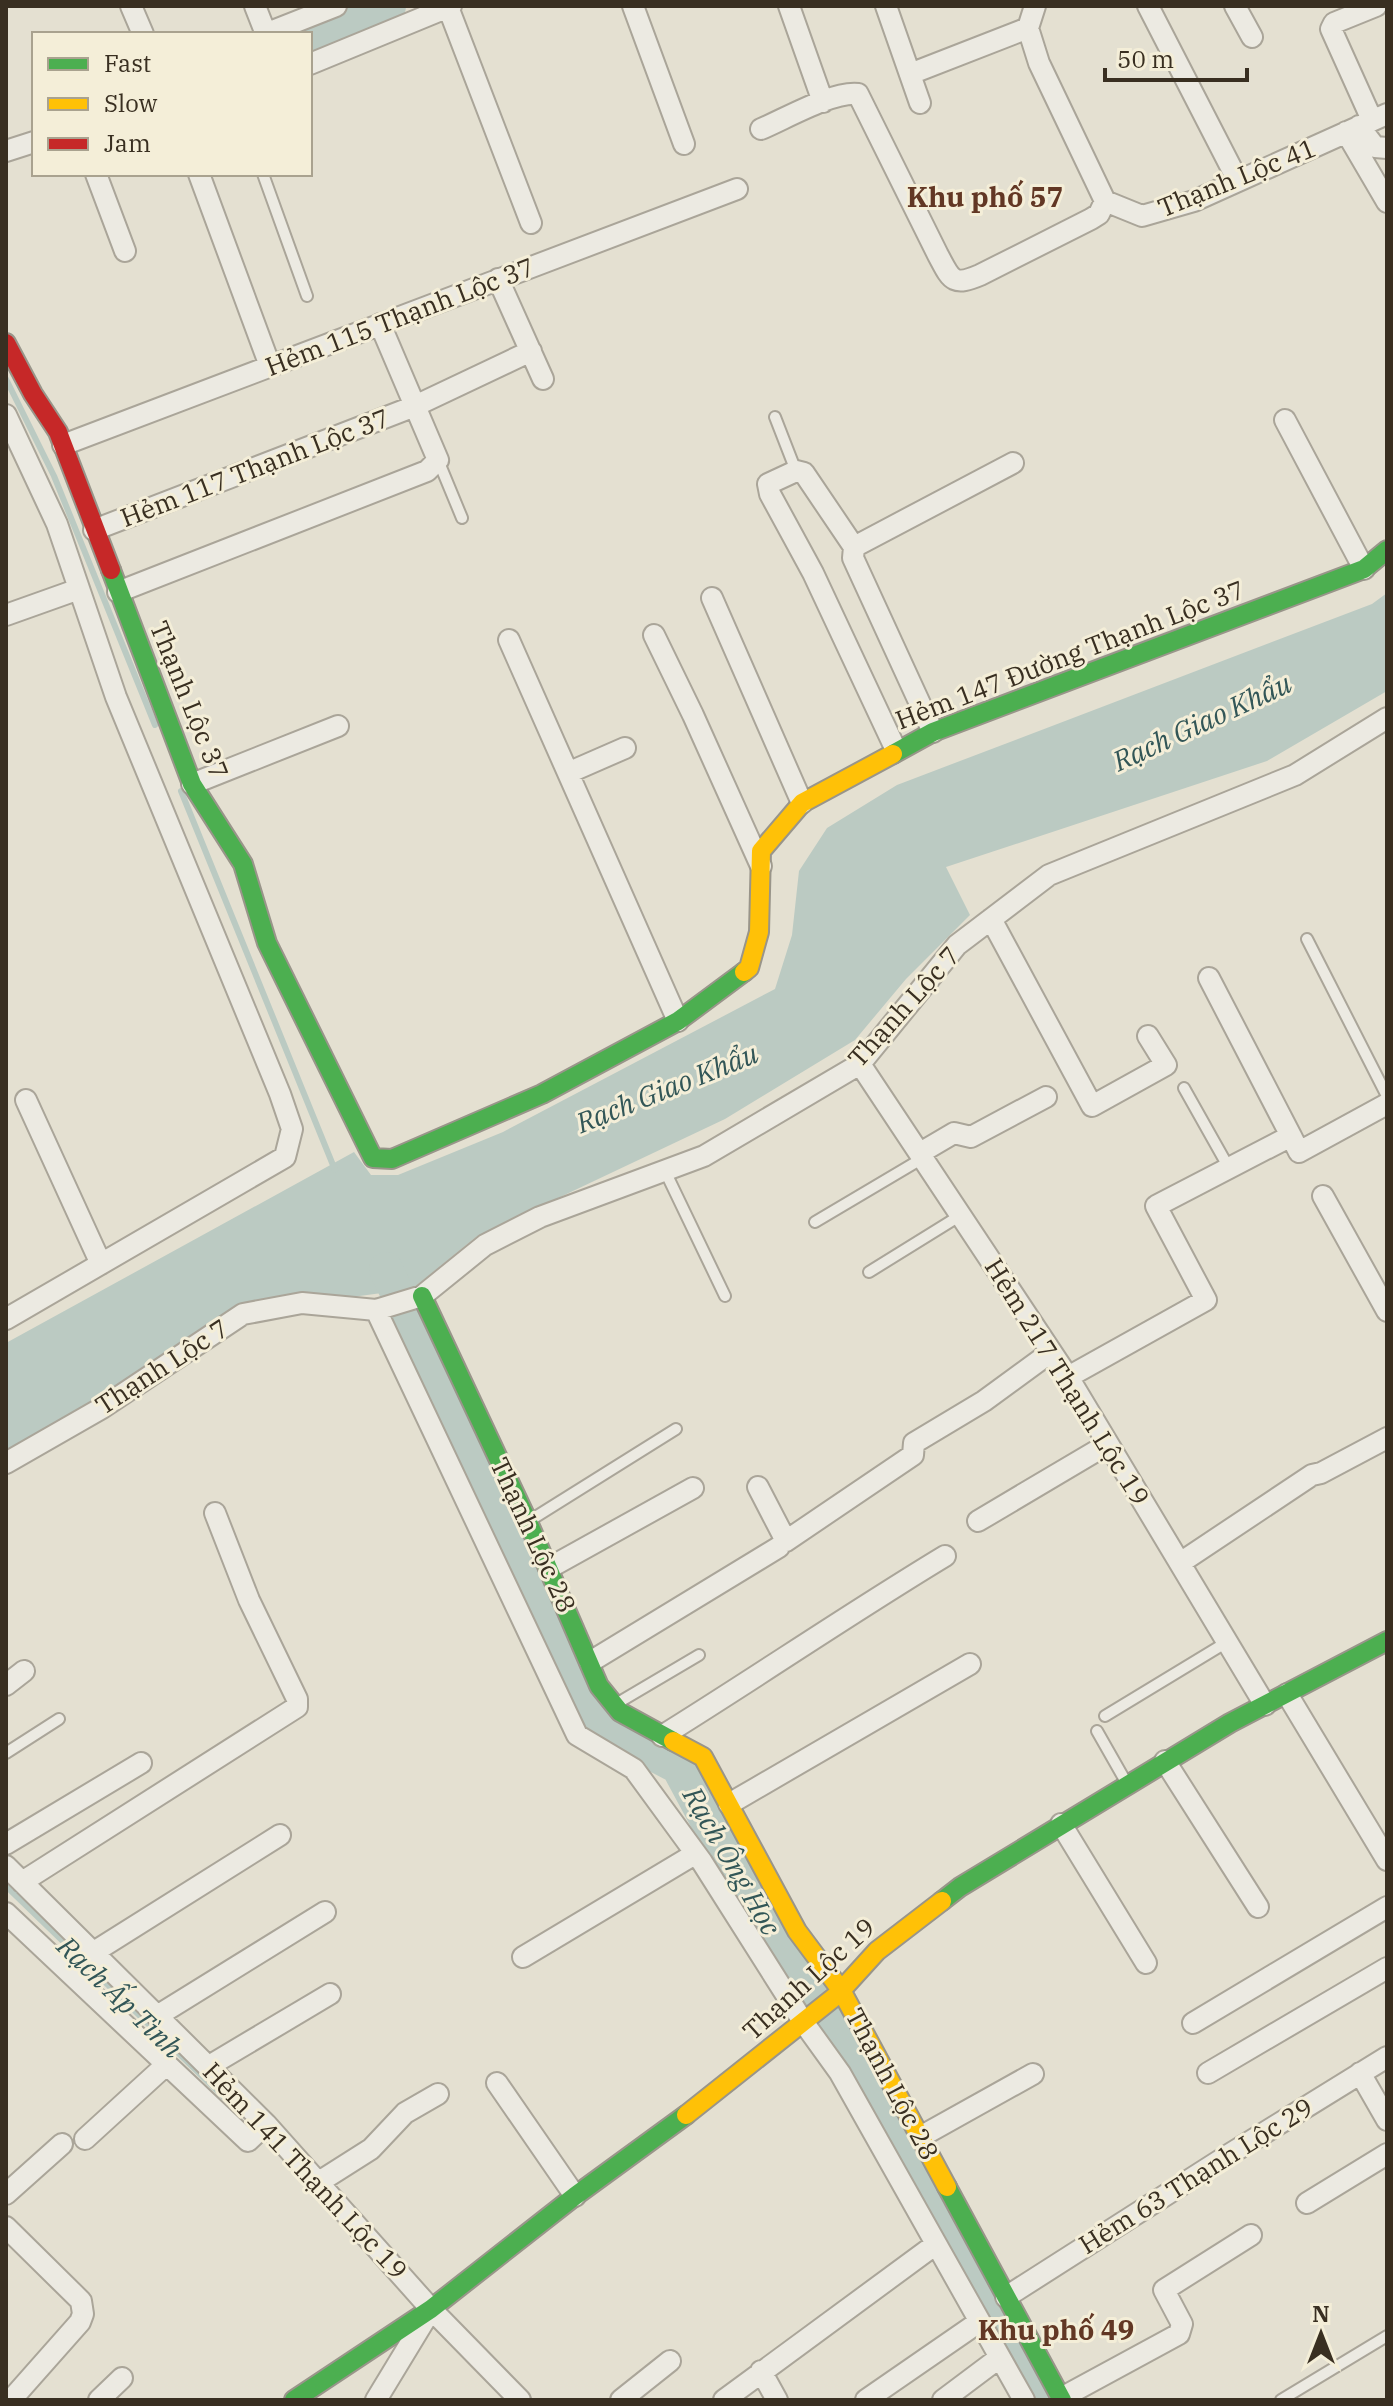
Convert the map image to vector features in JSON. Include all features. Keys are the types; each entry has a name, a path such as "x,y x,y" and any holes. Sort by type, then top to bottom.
{"street":[{"path":"131,6 142,32"},
{"path":"255,6 264,32"},
{"path":"270,32 336,6"},
{"path":"633,6 684,144"},
{"path":"789,6 823,102"},
{"path":"886,6 920,103"},
{"path":"761,129 854,92 863,100 951,278 964,282 980,275 1091,219 1099,214 1105,201 1039,63 1028,28 1035,6"},
{"path":"1148,6 1238,181"},
{"path":"1235,6 1252,37"},
{"path":"1376,6 1334,23 1331,29 1375,147 1387,148"},
{"path":"312,63 450,7 531,223"},
{"path":"910,74 1028,28"},
{"path":"1366,123 1387,202"},
{"name":"Thạnh Lộc 41","path":"1105,201 1142,216 1194,201 1366,123"},
{"path":"6,151 32,143"},
{"path":"97,176 125,251"},
{"path":"200,176 270,366"},
{"name":"Hẻm 115 Thạnh Lộc 37","path":"63,445 737,189"},
{"path":"498,279 543,379"},
{"path":"118,592 427,471 438,460 380,324"},
{"name":"Thạnh Lộc 37","path":"6,343 33,394 58,432 192,784 243,864 267,943 373,1158"},
{"name":"Hẻm 117 Thạnh Lộc 37","path":"94,530 415,406 531,351"},
{"path":"6,415 57,524 116,697 292,1129 285,1157 6,1319"},
{"path":"1285,420 1364,569"},
{"path":"854,547 1013,463"},
{"path":"896,750 813,573 770,494 770,482 796,471 804,473 854,547 853,558 933,732"},
{"name":"Hẻm 147 Đường Thạnh Lộc 37","path":"373,1158 392,1159 542,1094 678,1021 749,968 759,932 761,851 802,803 933,732 1364,569 1387,550"},
{"path":"6,615 79,589"},
{"path":"712,598 802,803"},
{"path":"654,635 761,866"},
{"path":"509,640 678,1021"},
{"name":"Thạnh Lộc 7","path":"422,1296 485,1245 540,1217 704,1156 860,1064 957,945 1049,875 1295,775 1387,718"},
{"path":"192,784 338,726"},
{"path":"570,772 625,748"},
{"path":"991,919 1092,1106 1166,1065 1148,1036"},
{"path":"1209,978 1299,1152 1387,1104"},
{"name":"Hẻm 217 Thạnh Lộc 19","path":"860,1064 923,1153 1068,1377 1265,1705"},
{"path":"923,1153 954,1133 971,1137 1046,1097"},
{"path":"26,1100 101,1264"},
{"path":"1068,1377 1206,1300 1156,1206 1291,1136"},
{"path":"1323,1196 1387,1311"},
{"path":"376,1310 422,1296"},
{"name":"Thạnh Lộc 28","path":"422,1296 549,1568 599,1686 620,1712 703,1757 797,1931 839,1992 1062,2399"},
{"name":"Thạnh Lộc 7","path":"6,1463 102,1408 243,1314 302,1303 376,1310"},
{"name":"Thạnh Lộc 28","path":"376,1310 577,1735 634,1769 807,2020 1024,2400"},
{"path":"758,1487 786,1541 913,1455 914,1443 984,1401 1051,1352"},
{"path":"1180,1563 1312,1475 1387,1438"},
{"path":"978,1521 1108,1444"},
{"path":"549,1568 693,1488"},
{"path":"22,1882 297,1707 297,1699 249,1600 215,1513"},
{"path":"590,1662 779,1547"},
{"path":"662,1736 802,1648 843,1618 945,1556"},
{"name":"Thạnh Lộc 19","path":"294,2400 431,2309 575,2196 721,2089 839,1992 877,1951 960,1887 1165,1761 1387,1641"},
{"path":"729,1804 970,1664"},
{"path":"6,1685 24,1671"},
{"path":"1287,1694 1387,1860"},
{"path":"1165,1761 1258,1907"},
{"path":"6,1844 141,1763"},
{"path":"1061,1824 1146,1963"},
{"path":"94,1952 280,1835"},
{"path":"523,1957 695,1854"},
{"name":"Hẻm 141 Thạnh Lộc 19","path":"6,1866 266,2124 431,2309 520,2400"},
{"path":"1193,2023 1387,1907"},
{"path":"157,2016 325,1912"},
{"path":"6,1913 248,2141 266,2124"},
{"path":"1208,2073 1387,1968"},
{"path":"209,2066 330,1994"},
{"name":"Hẻm 63 Thạnh Lộc 29","path":"1006,2297 1387,2057"},
{"path":"85,2139 166,2065"},
{"path":"1360,2073 1387,2120"},
{"path":"920,2137 1033,2074"},
{"path":"497,2083 575,2196"},
{"path":"319,2182 371,2149 405,2113 438,2094"},
{"path":"6,2194 62,2144"},
{"path":"1307,2203 1387,2154"},
{"path":"6,2227 81,2301 83,2314 80,2322 11,2400"},
{"path":"1062,2399 1179,2334 1182,2324 1164,2290 1251,2235"},
{"path":"724,2400 936,2244"},
{"path":"376,2400 431,2309"},
{"path":"866,2400 979,2322"},
{"path":"943,2400 999,2358"},
{"path":"621,2400 670,2361"},
{"path":"761,2371 777,2400"},
{"path":"99,2400 122,2378"}],"lane":[{"path":"264,176 307,296"},
{"path":"775,417 796,471"},
{"path":"438,460 462,518"},
{"path":"1307,939 1387,1096"},
{"path":"1184,1088 1229,1168"},
{"path":"815,1222 923,1153"},
{"path":"665,1171 725,1296"},
{"path":"869,1272 961,1215"},
{"path":"528,1522 676,1429"},
{"path":"1105,1716 1227,1642"},
{"path":"615,1705 699,1655"},
{"path":"6,1753 59,1719"},
{"path":"1097,1731 1127,1784"},
{"path":"1281,2400 1387,2336"}],"water":[{"name":"Rạch Giao Khẩu","path":"1387,593 1387,691 1267,761 946,867 970,915 906,979 855,1040 725,1119 476,1237 412,1289 352,1297 274,1300 199,1336 6,1456 6,1343 354,1152 371,1175 398,1175 503,1132 775,989 792,935 799,871 827,828 897,785 1372,604"}],"waterway":[{"path":"312,37 389,6"},
{"path":"6,379 54,476 155,725"},
{"path":"181,791 335,1170"},
{"name":"Rạch Ông Học","path":"386,1269 596,1724 678,1767 749,1899 835,2027 1039,2400"},
{"name":"Rạch Ấp Tình","path":"6,1886 234,2107"}],"traffic: fast":[{"path":"893,754 933,732 1364,569 1387,550"},
{"path":"111,570 192,784 243,864 267,943 373,1158 392,1159 542,1094 678,1021 744,972"},
{"path":"422,1296 528,1522 599,1686 620,1712 673,1741"},
{"path":"942,1901 960,1887 1230,1723 1387,1641"},
{"path":"294,2400 431,2309 575,2196 686,2115"},
{"path":"947,2187 1062,2400"}],"traffic: slow":[{"path":"744,972 749,968 759,932 761,851 802,803 893,754"},
{"path":"673,1741 703,1757 797,1931 841,1990 947,2187"},
{"path":"686,2115 837,1995 877,1951 942,1901"}],"traffic: jam":[{"path":"6,343 33,394 58,432 111,570"}],"district":[{"name":"Khu phố 57","path":"985,197"},
{"name":"Khu phố 49","path":"1056,2330"}]}
